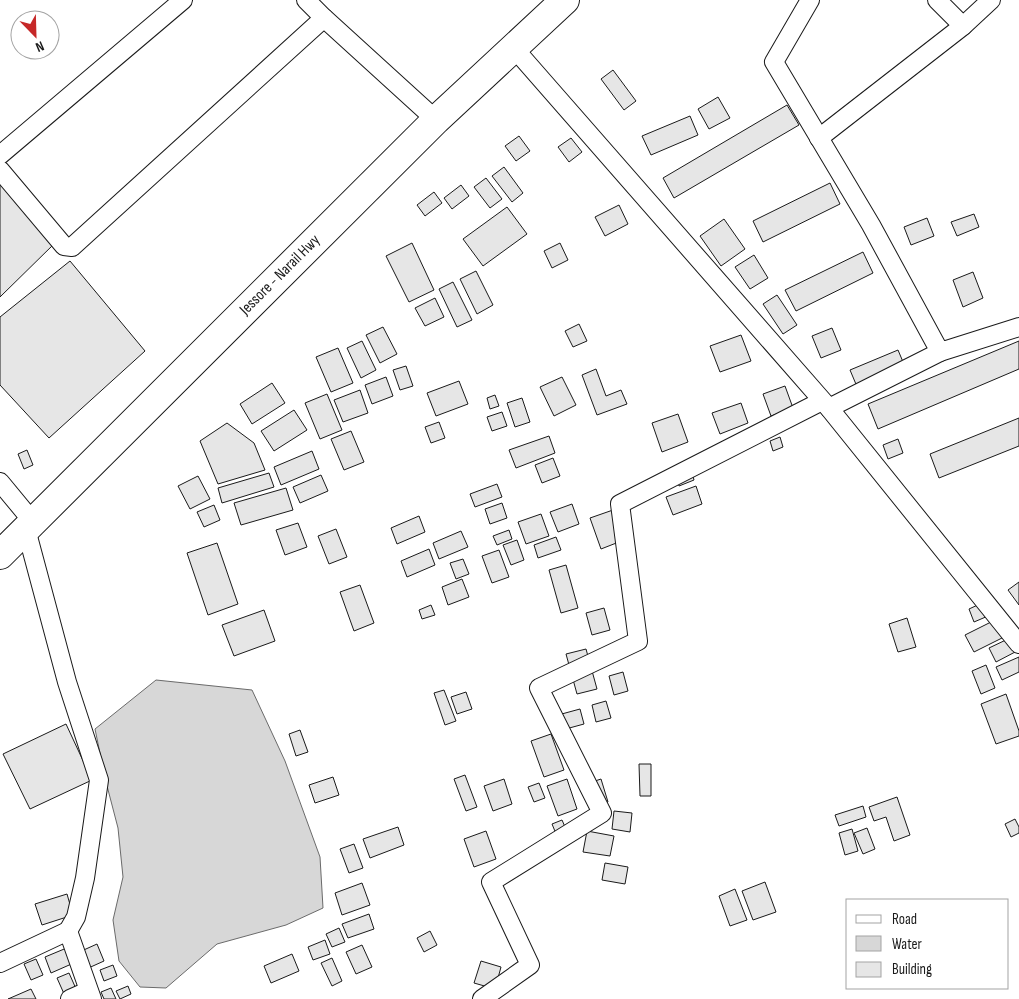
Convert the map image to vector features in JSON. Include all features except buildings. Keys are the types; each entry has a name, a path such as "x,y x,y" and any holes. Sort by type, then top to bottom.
{"highway":[{"name":"Jessore - Narail Hwy","path":"0,556 436,120 565,0"}],"street":[{"path":"0,156 184,0"},
{"path":"306,0 436,120"},
{"path":"810,0 774,62 871,225 940,352"},
{"path":"937,0 963,26"},
{"path":"819,138 963,26 991,0"},
{"path":"0,170 64,246 72,247 324,18"},
{"path":"513,47 823,405 1019,644"},
{"path":"482,999 530,965 491,882 602,812 539,688 638,641 620,504 823,405 940,352 1019,327"},
{"path":"0,482 30,526 67,682 98,780 85,878 76,917 68,931 0,963"},
{"path":"68,931 90,995 70,999"}],"water":[{"path":"156,680 252,690 285,761 320,857 323,908 286,925 217,944 166,988 140,987 119,961 113,920 123,877 118,828 95,729"}]}
